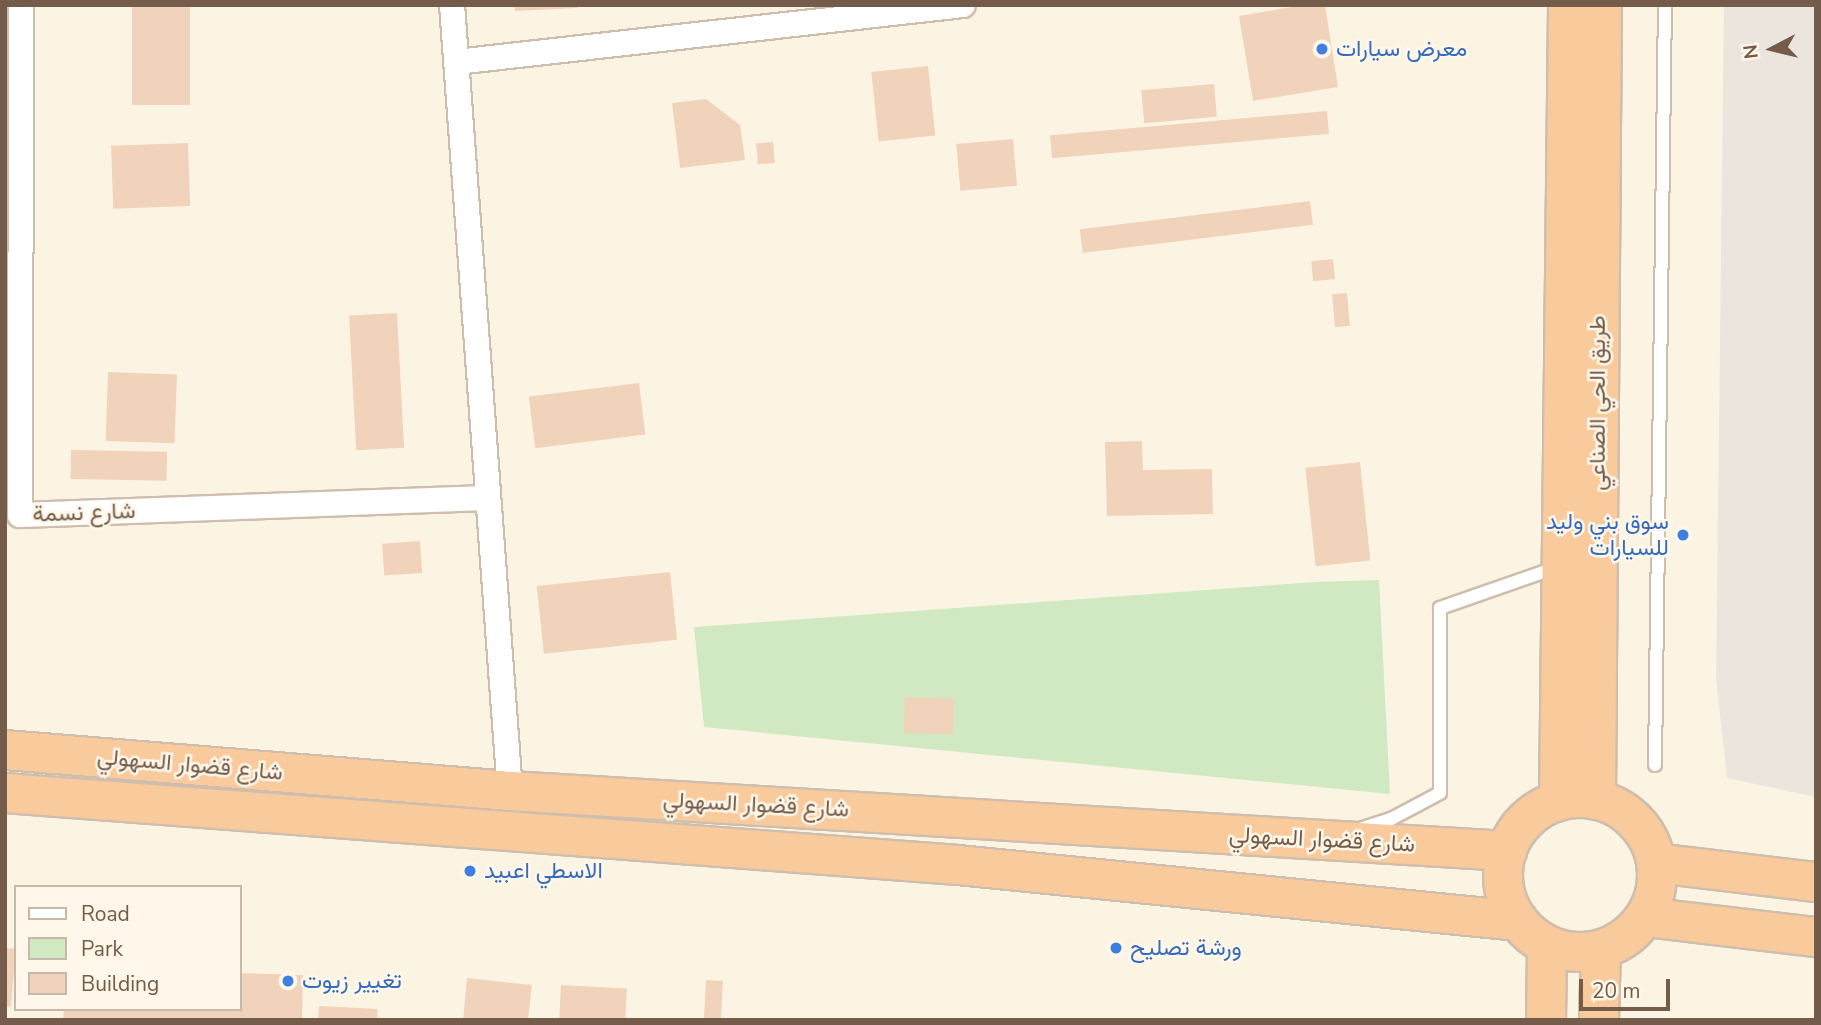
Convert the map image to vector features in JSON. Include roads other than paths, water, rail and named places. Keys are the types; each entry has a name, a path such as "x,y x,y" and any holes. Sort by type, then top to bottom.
{"highway":[{"path":"1568,5 1561,566 1577,800"},
{"name":"طريق الحي الصناعي","path":"1577,800 1602,5"},
{"name":"شارع قضوار السهولي","path":"5,750 510,790 1507,851"},
{"path":"5,793 958,865 1532,933 1573,952 1601,950 1626,937 1645,917 1655,891 1656,863 1651,846 1629,816 1577,800 1527,820 1515,834 1507,851 1504,887 1532,933 1546,1020"},
{"path":"1656,863 1816,882"},
{"path":"1645,917 1816,937"},
{"path":"1600,1020 1601,950"}],"street":[{"name":"شارع نسمة","path":"21,5 20,515 488,498"},
{"path":"452,5 510,790"},
{"path":"456,62 963,5"}],"lane":[{"path":"1654,765 1665,5"},
{"path":"1326,840 1391,819 1440,793 1440,608 1561,566"}],"place":[{"name":"معرض سيارات","path":"1322,49"},
{"name":"سوق بني وليد للسيارات","path":"1683,535"},
{"name":"الاسطي اعبيد","path":"470,871"},
{"name":"ورشة تصليح","path":"1116,948"},
{"name":"تغيير زيوت","path":"288,981"}]}
